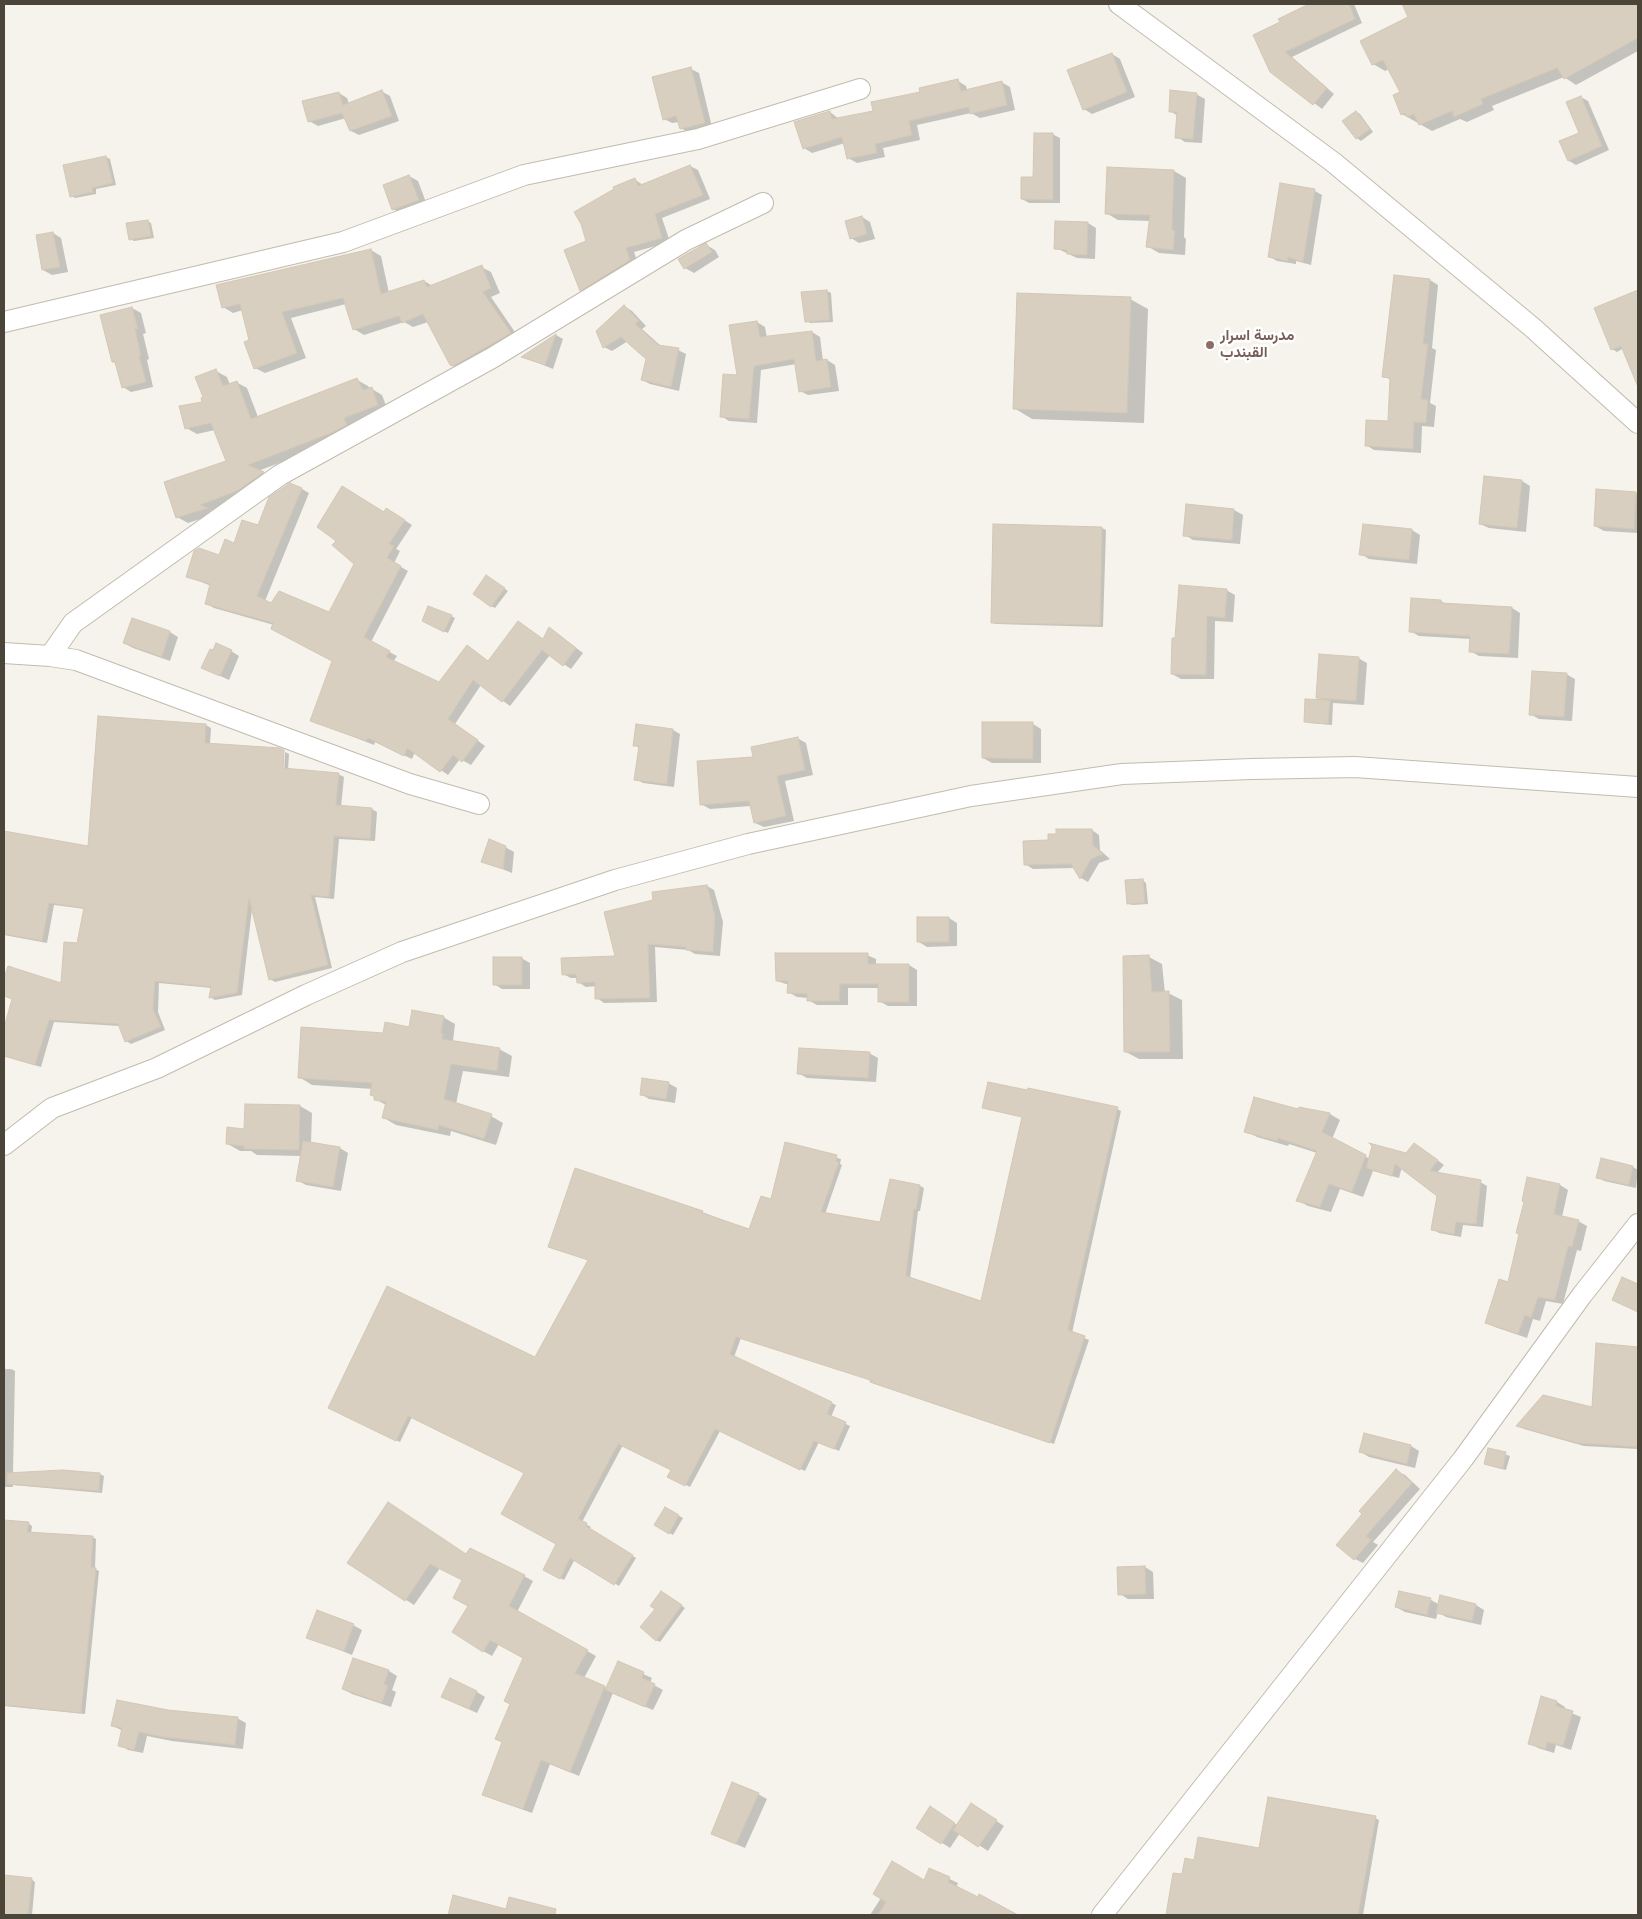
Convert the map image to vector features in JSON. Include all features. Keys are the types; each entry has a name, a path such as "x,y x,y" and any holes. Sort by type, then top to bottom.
{"street":[{"path":"1119,4 1333,162 1533,328 1638,423"},
{"path":"4,322 343,242 524,175 698,139 860,89"},
{"path":"50,656 73,623 280,475 492,358 686,240 763,203"},
{"path":"4,653 76,660 410,784 478,804"},
{"path":"4,1145 52,1108 157,1068 306,995 402,952 615,880 748,844 971,796 1122,774 1355,767 1638,787"},
{"path":"1102,1915 1457,1466 1582,1295 1638,1224"}],"building":[{"path":"1309,4 1349,4 1355,19 1285,52 1327,88 1313,105 1270,72 1253,35 1280,22 1278,19"},
{"path":"1402,4 1638,4 1638,38 1564,79 1557,68 1481,99 1483,104 1454,117 1452,111 1419,125 1414,114 1407,117 1405,113 1401,115 1393,95 1400,92 1383,60 1372,65 1360,41 1408,17"},
{"path":"1112,53 1127,92 1083,110 1067,70"},
{"path":"691,67 705,123 680,129 676,116 663,120 652,77"},
{"path":"958,79 961,91 1002,81 1007,105 970,114 969,107 909,121 912,135 875,144 877,153 847,159 842,137 803,149 794,122 830,111 832,119 873,111 871,102 920,92 919,88"},
{"path":"382,90 392,116 350,131 342,113 308,122 302,101 339,92 343,105"},
{"path":"1170,90 1197,93 1193,139 1175,138 1177,112 1169,112"},
{"path":"1581,96 1602,146 1568,161 1559,141 1579,133 1566,102"},
{"path":"1356,111 1370,129 1356,139 1342,121"},
{"path":"1034,133 1053,133 1053,200 1021,199 1021,177 1033,177"},
{"path":"106,156 113,183 92,188 93,192 70,197 63,165"},
{"path":"690,165 703,195 655,214 662,238 626,248 630,260 580,291 564,250 586,241 581,224 574,212 614,189 613,187 635,178 638,186"},
{"path":"1107,167 1174,170 1172,230 1175,231 1173,250 1146,247 1150,215 1105,214"},
{"path":"409,175 419,200 392,210 383,185"},
{"path":"1280,183 1315,189 1303,262 1288,257 1288,261 1268,257"},
{"path":"862,216 867,234 850,239 845,221"},
{"path":"148,220 151,236 129,240 126,223"},
{"path":"1055,221 1088,222 1087,255 1067,254 1067,250 1054,249"},
{"path":"53,232 60,267 42,270 36,235"},
{"path":"706,243 712,252 684,269 678,259"},
{"path":"371,249 381,294 424,280 427,287 482,265 491,288 483,292 511,333 453,366 450,365 423,314 402,323 399,316 353,330 343,298 282,312 297,353 254,369 244,342 249,340 240,304 222,308 216,285"},
{"path":"1394,275 1430,279 1423,344 1428,344 1421,399 1428,400 1426,423 1414,422 1413,449 1365,446 1366,420 1388,421 1390,378 1382,377"},
{"path":"827,290 830,320 805,322 801,292"},
{"path":"1638,290 1638,387 1621,346 1611,350 1594,308"},
{"path":"1017,293 1131,297 1127,413 1013,409"},
{"path":"624,305 639,321 635,324 658,345 679,348 671,387 641,380 646,359 621,337 603,348 596,331"},
{"path":"132,307 138,329 135,329 141,355 139,356 146,382 122,388 115,362 112,362 100,315"},
{"path":"757,321 760,337 812,331 816,361 827,359 831,387 799,392 794,359 754,366 749,419 720,417 723,374 737,375 729,325"},
{"path":"556,334 545,365 521,357"},
{"path":"216,369 223,386 237,381 251,419 357,378 363,390 372,387 378,405 344,418 347,425 331,433 248,465 264,472 237,491 200,505 208,508 176,518 164,482 226,461 211,423 185,429 179,406 202,402 201,398 203,397 195,377"},
{"path":"1484,476 1522,480 1517,528 1479,524"},
{"path":"290,483 302,488 257,596 271,603 279,591 329,612 354,564 332,545 336,541 317,527 342,486 384,512 386,508 405,520 389,544 394,546 387,558 401,566 364,637 390,651 386,657 439,682 467,645 488,661 518,621 543,639 549,627 576,648 563,666 542,650 502,702 473,680 448,719 478,740 462,762 453,755 440,772 407,748 404,756 368,738 366,741 310,721 332,661 271,629 273,623 205,604 210,584 186,577 194,551 199,548 219,555 225,539 234,543 242,520 258,525 269,497"},
{"path":"1596,489 1636,492 1634,529 1594,526"},
{"path":"1186,504 1234,509 1232,540 1183,536"},
{"path":"993,524 1102,527 1100,625 991,623"},
{"path":"1363,524 1412,529 1409,560 1359,555"},
{"path":"486,575 505,588 491,607 473,594"},
{"path":"1179,585 1227,589 1225,618 1207,616 1206,675 1171,674 1172,638 1175,638"},
{"path":"1411,598 1441,600 1441,603 1512,607 1509,654 1469,652 1470,636 1409,632"},
{"path":"428,606 452,615 444,632 422,621"},
{"path":"132,618 170,631 162,657 123,643"},
{"path":"216,643 232,650 220,676 201,668 210,649 213,650"},
{"path":"1319,654 1359,657 1356,701 1316,698"},
{"path":"1532,671 1567,673 1564,717 1529,715"},
{"path":"1305,699 1330,700 1328,724 1304,722"},
{"path":"98,716 206,724 205,743 280,748 284,750 283,768 339,773 336,805 372,808 370,839 334,836 329,897 311,895 328,965 269,980 249,898 237,993 209,998 211,987 155,981 153,1009 161,1027 125,1042 118,1024 49,1020 35,1065 4,1056 4,1028 12,999 4,996 4,978 8,966 61,983 64,942 77,943 84,908 49,903 42,941 4,934 4,831 88,846"},
{"path":"982,722 1033,722 1033,759 982,758"},
{"path":"636,724 673,729 667,784 634,780 639,746 633,746"},
{"path":"798,737 805,770 777,776 786,816 754,823 749,801 700,805 697,761 753,757 751,747"},
{"path":"1056,829 1092,829 1093,845 1103,854 1091,859 1080,879 1071,864 1024,865 1023,841 1048,840 1048,834 1056,834"},
{"path":"489,839 506,846 503,869 481,862"},
{"path":"1143,879 1145,903 1127,904 1125,880"},
{"path":"707,885 715,916 713,952 686,950 686,947 648,944 650,998 595,999 595,982 577,983 576,974 562,975 561,958 615,956 604,912 653,900 652,892"},
{"path":"917,917 949,917 949,942 917,942"},
{"path":"775,953 868,953 868,964 909,964 909,1002 878,1002 878,984 840,984 839,1001 807,1001 807,994 787,993 788,981 776,981"},
{"path":"1149,955 1152,992 1169,991 1170,1052 1124,1052 1123,956"},
{"path":"493,957 522,957 522,985 493,985"},
{"path":"412,1010 444,1016 441,1033 443,1034 442,1039 500,1048 497,1071 451,1064 444,1099 492,1114 484,1139 439,1125 438,1130 382,1118 386,1102 374,1100 374,1096 370,1095 372,1083 298,1078 301,1027 383,1033 385,1022 409,1027"},
{"path":"799,1048 870,1052 868,1078 797,1074"},
{"path":"642,1078 669,1082 666,1099 640,1095"},
{"path":"988,1082 1027,1090 1028,1088 1118,1107 1068,1330 1085,1336 1050,1443 870,1382 870,1380 736,1337 730,1354 832,1402 827,1414 846,1422 834,1449 814,1441 800,1470 715,1429 685,1486 667,1477 671,1470 618,1444 578,1519 587,1523 586,1526 633,1555 614,1585 570,1558 560,1579 543,1570 556,1544 501,1514 524,1473 408,1416 396,1441 328,1408 387,1286 535,1357 588,1260 548,1247 575,1168 703,1211 702,1213 749,1229 761,1196 771,1199 785,1142 837,1155 836,1161 839,1162 821,1212 880,1222 890,1179 920,1185 916,1210 914,1209 906,1276 981,1301 1022,1117 982,1108"},
{"path":"1254,1097 1298,1109 1299,1107 1330,1113 1322,1132 1366,1155 1352,1192 1329,1184 1320,1207 1296,1201 1317,1151 1278,1138 1277,1141 1244,1132"},
{"path":"245,1104 300,1105 299,1150 244,1149 244,1146 226,1144 227,1127 244,1129"},
{"path":"303,1141 340,1147 333,1187 296,1181"},
{"path":"1369,1143 1406,1153 1414,1143 1438,1160 1430,1171 1481,1180 1476,1224 1456,1222 1454,1234 1431,1230 1437,1196 1395,1164 1392,1176 1366,1168 1372,1146"},
{"path":"1601,1158 1633,1166 1629,1185 1596,1178"},
{"path":"1527,1177 1560,1184 1554,1214 1579,1220 1572,1247 1568,1246 1555,1300 1538,1297 1531,1318 1525,1315 1518,1334 1485,1323 1499,1279 1508,1282 1519,1234 1516,1233 1524,1202 1522,1201"},
{"path":"1622,1277 1638,1284 1638,1312 1612,1300"},
{"path":"1596,1343 1638,1347 1638,1447 1577,1443 1516,1426 1543,1395 1592,1407"},
{"path":"1364,1433 1411,1445 1407,1464 1359,1452"},
{"path":"1488,1448 1506,1452 1503,1469 1484,1464"},
{"path":"1396,1469 1412,1483 1366,1536 1371,1540 1354,1560 1336,1545 1362,1514 1359,1511"},
{"path":"62,1470 100,1473 99,1491 7,1484 7,1473"},
{"path":"388,1502 466,1554 470,1548 525,1575 509,1606 588,1650 575,1673 605,1686 570,1772 541,1760 523,1809 482,1795 502,1742 495,1739 510,1704 504,1701 523,1658 490,1640 483,1652 452,1632 468,1606 453,1598 462,1580 430,1564 405,1601 347,1563"},
{"path":"665,1507 679,1515 669,1534 654,1525"},
{"path":"4,1520 29,1522 27,1532 93,1536 91,1567 96,1568 81,1713 4,1705"},
{"path":"1145,1566 1146,1594 1118,1595 1117,1567"},
{"path":"661,1591 682,1605 656,1641 640,1627 655,1609 650,1606"},
{"path":"1399,1591 1431,1598 1427,1615 1395,1607"},
{"path":"1440,1595 1476,1604 1472,1621 1436,1613"},
{"path":"317,1610 354,1624 344,1651 306,1638"},
{"path":"353,1658 389,1670 384,1684 388,1686 382,1703 342,1689"},
{"path":"618,1661 644,1672 642,1678 655,1684 645,1707 605,1690"},
{"path":"450,1678 477,1691 469,1709 441,1697"},
{"path":"1541,1696 1557,1701 1556,1706 1573,1711 1563,1746 1547,1742 1546,1749 1528,1744"},
{"path":"117,1700 168,1710 238,1717 235,1745 163,1737 139,1732 134,1750 118,1746 122,1728 111,1726"},
{"path":"732,1782 759,1793 736,1844 711,1834"},
{"path":"1268,1797 1376,1816 1358,1915 1166,1915 1173,1873 1182,1874 1185,1858 1194,1860 1198,1837 1259,1848"},
{"path":"971,1803 997,1820 978,1847 953,1830"},
{"path":"930,1806 955,1823 941,1844 916,1828"},
{"path":"892,1861 924,1880 929,1868 950,1877 948,1882 978,1897 979,1894 1018,1915 878,1915 886,1902 873,1894"},
{"path":"4,1875 32,1878 28,1915 4,1915"},
{"path":"453,1895 506,1909 509,1897 556,1909 555,1915 448,1915"}],"place":[{"name":"مدرسة اسرار القبندب","path":"1210,345"}]}
